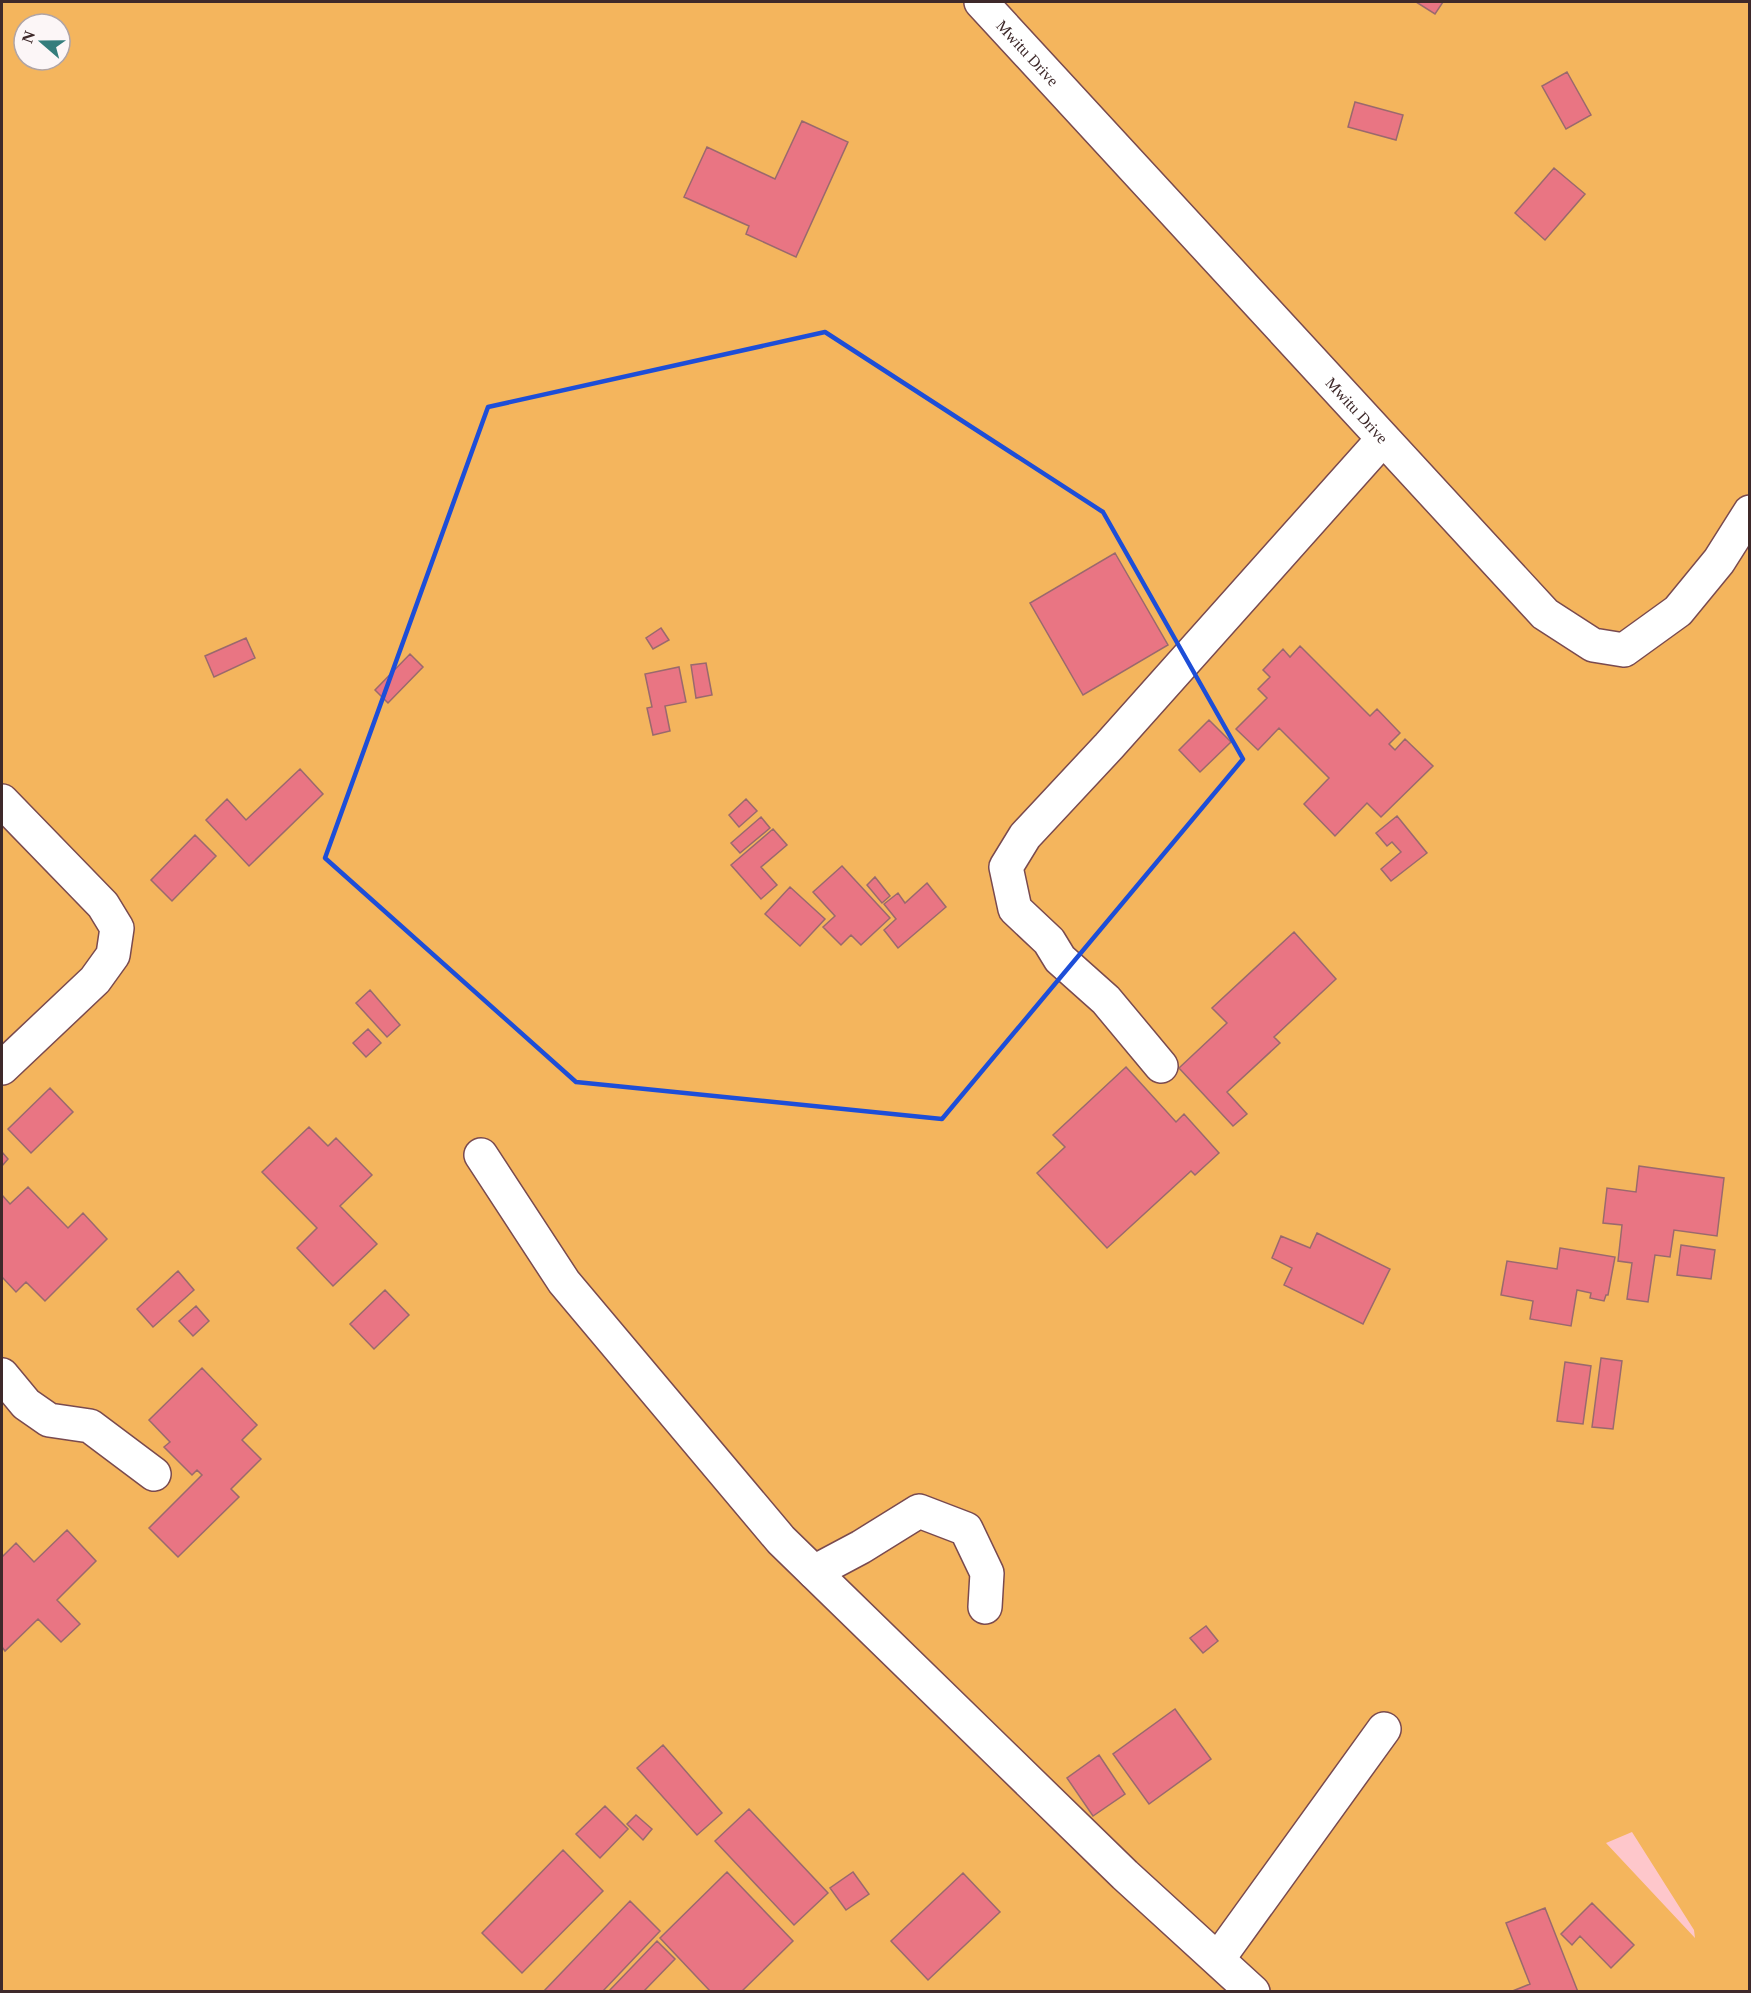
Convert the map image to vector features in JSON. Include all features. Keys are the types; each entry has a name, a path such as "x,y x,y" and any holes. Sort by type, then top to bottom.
{"street":[{"name":"Mwitu Drive","path":"981,2 1545,614 1593,645 1624,650 1678,611 1719,561 1749,512"},
{"path":"1161,1066 1106,1000 1060,959 1049,941 1015,909 1006,867 1025,836 1109,746 1383,439"},
{"path":"2,801 103,905 117,928 113,955 94,980 2,1068"},
{"path":"481,1155 564,1282 782,1540 1125,1875 1253,1992"},
{"path":"2,1375 26,1404 48,1420 90,1426 154,1474"},
{"path":"814,1572 861,1547 919,1511 966,1529 987,1573 985,1607"},
{"path":"1218,1959 1384,1729"}],"highlighted area":[{"path":"825,332 1103,512 1243,759 942,1119 576,1082 325,858 488,407"}],"shaded area":[{"path":"2,2 1749,2 1749,1991 2,1992","holes":["1632,1832 1694,1930 1695,1938 1606,1843"]}],"building":[{"path":"1416,2 1443,2 1435,14"},
{"path":"1567,72 1591,115 1566,129 1542,86"},
{"path":"1355,102 1403,115 1396,140 1348,127"},
{"path":"802,121 848,142 796,257 746,234 749,226 684,197 707,147 775,179"},
{"path":"1554,168 1585,194 1545,240 1515,213"},
{"path":"1115,553 1168,645 1083,695 1030,603"},
{"path":"661,628 669,640 653,649 646,638"},
{"path":"246,638 255,658 214,677 205,656"},
{"path":"1300,646 1370,716 1377,709 1400,733 1389,744 1395,750 1405,739 1433,766 1381,817 1367,803 1335,836 1304,804 1329,778 1279,728 1258,750 1236,729 1267,698 1258,689 1270,677 1263,670 1283,649 1290,657"},
{"path":"410,654 423,667 388,703 375,690"},
{"path":"706,663 712,695 696,698 691,665"},
{"path":"679,667 686,702 665,706 670,731 653,735 647,708 652,707 645,674"},
{"path":"1209,720 1231,742 1200,772 1179,750"},
{"path":"300,769 323,794 249,866 206,820 227,799 246,820"},
{"path":"746,799 757,811 739,827 729,815"},
{"path":"1397,816 1427,853 1391,881 1381,869 1401,852 1392,842 1387,846 1376,833"},
{"path":"761,817 770,828 740,853 731,843"},
{"path":"773,829 787,845 761,867 777,885 761,899 731,865"},
{"path":"195,835 216,856 172,901 151,880"},
{"path":"842,866 890,918 861,945 851,935 841,945 823,927 835,916 813,892"},
{"path":"875,877 890,896 882,903 867,885"},
{"path":"927,883 946,907 898,948 884,930 896,919 884,904 898,893 905,903"},
{"path":"790,887 825,919 800,946 765,914"},
{"path":"1294,932 1336,979 1274,1037 1280,1043 1227,1092 1247,1114 1233,1126 1179,1068 1227,1023 1212,1008"},
{"path":"370,990 400,1025 387,1037 356,1003"},
{"path":"368,1029 381,1043 366,1057 353,1043"},
{"path":"1126,1067 1176,1122 1184,1114 1219,1153 1195,1175 1191,1171 1107,1248 1037,1173 1065,1147 1053,1135"},
{"path":"50,1088 73,1112 31,1153 8,1129"},
{"path":"309,1127 328,1146 336,1138 372,1175 340,1206 377,1244 333,1286 297,1248 317,1228 262,1172"},
{"path":"2,1152 8,1159 2,1166"},
{"path":"1639,1166 1724,1178 1717,1236 1674,1230 1670,1257 1655,1255 1648,1302 1627,1299 1632,1263 1618,1261 1622,1225 1603,1223 1607,1188 1636,1192"},
{"path":"28,1187 68,1228 83,1213 107,1239 45,1301 26,1282 16,1292 2,1277 2,1195 10,1204"},
{"path":"1317,1233 1390,1269 1363,1324 1284,1285 1292,1268 1272,1258 1281,1236 1310,1248"},
{"path":"1681,1245 1715,1250 1711,1279 1677,1275"},
{"path":"1560,1248 1615,1257 1608,1295 1604,1301 1590,1298 1591,1293 1577,1290 1571,1326 1530,1319 1533,1301 1501,1295 1507,1261 1557,1269"},
{"path":"178,1271 194,1290 153,1327 137,1309"},
{"path":"385,1290 409,1315 374,1349 350,1324"},
{"path":"196,1306 209,1321 193,1336 179,1321"},
{"path":"1601,1358 1622,1361 1613,1429 1592,1427"},
{"path":"1565,1362 1591,1366 1583,1424 1557,1421"},
{"path":"202,1368 257,1425 242,1440 261,1459 231,1489 239,1497 178,1557 149,1528 202,1475 197,1470 192,1475 164,1447 170,1442 149,1420"},
{"path":"67,1530 96,1561 57,1600 80,1624 61,1642 38,1619 5,1651 2,1647 2,1557 16,1543 34,1562"},
{"path":"1206,1626 1218,1641 1203,1653 1190,1638"},
{"path":"1175,1709 1211,1759 1149,1804 1113,1754"},
{"path":"663,1745 722,1813 697,1835 637,1768"},
{"path":"1099,1755 1125,1794 1093,1816 1067,1778"},
{"path":"605,1806 628,1829 600,1858 576,1834"},
{"path":"749,1809 828,1893 794,1925 715,1841"},
{"path":"636,1815 652,1829 643,1840 627,1824"},
{"path":"563,1850 603,1891 522,1973 482,1933"},
{"path":"727,1872 793,1941 741,1992 711,1992 660,1938"},
{"path":"853,1872 869,1894 846,1910 830,1888"},
{"path":"963,1873 1000,1912 928,1980 891,1941"},
{"path":"630,1901 660,1931 602,1992 543,1992"},
{"path":"1592,1903 1634,1945 1611,1968 1580,1936 1572,1945 1561,1934"},
{"path":"1545,1908 1578,1992 1510,1992 1530,1984 1506,1923"},
{"path":"657,1941 675,1959 643,1992 608,1992"}]}
